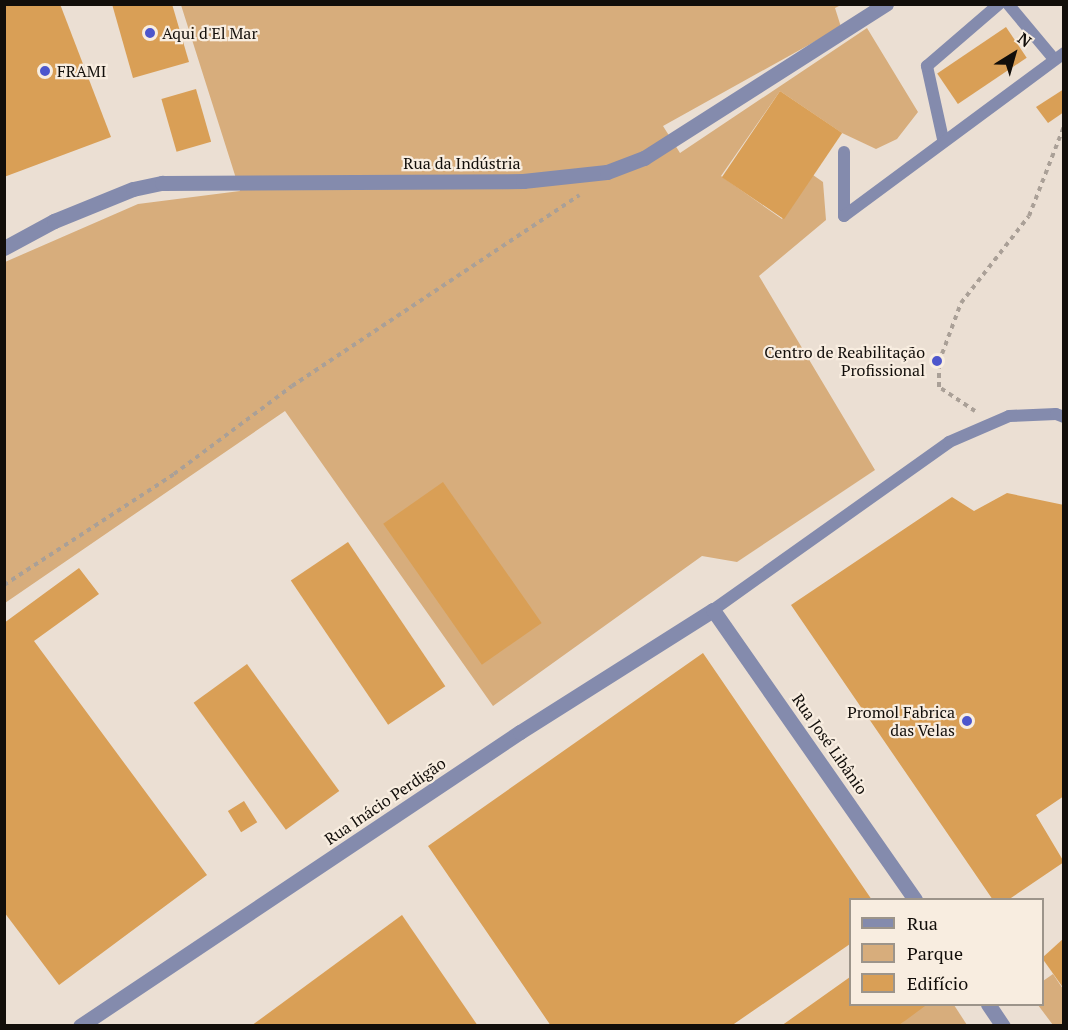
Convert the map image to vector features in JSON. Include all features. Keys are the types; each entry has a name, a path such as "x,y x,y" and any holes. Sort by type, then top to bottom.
{"street":[{"name":"Rua da Indústria","path":"4,248 54,221 133,189 162,183 523,181 607,172 644,158 886,4"},
{"name":"Rua José Libânio","path":"713,610 914,898"},
{"name":"Rua Inácio Perdigão","path":"80,1026 520,732 713,610"},
{"path":"989,1006 1003,1026"}],"lane":[{"path":"943,139 927,66 999,4"},
{"path":"844,152 844,216 943,139 1059,56 1008,4"},
{"path":"713,610 949,442 1009,416 1056,414 1064,417"}],"path":[{"path":"1009,416 972,411 939,387 939,362 961,303 1029,216 1064,126"},
{"path":"4,585 164,481 292,386 578,196 607,172"}],"green space":[{"path":"181,5 841,5 835,8 841,27 663,126 680,153 867,28 918,112 897,139 876,149 842,133 780,91 721,176 782,219 813,175 823,182 826,220 759,276 875,470 737,562 702,556 493,706 285,411 5,603 5,262 138,204 240,191"},
{"path":"1053,974 1063,989 1063,1025 1053,1025 1039,1006 1044,1006 1044,980"},
{"path":"922,1006 955,1006 967,1025 898,1026"}],"building":[{"name":"FRAMI","path":"4,4 60,4 111,137 4,177"},
{"name":"Aqui d'El Mar","path":"112,4 172,4 189,62 133,78"},
{"path":"1006,27 1027,58 958,104 937,73"},
{"path":"196,89 211,142 177,152 161,99"},
{"path":"1064,89 1064,112 1048,123 1036,107"},
{"path":"780,91 842,133 784,219 722,177"},
{"path":"443,482 542,623 482,665 383,524"},
{"name":"Promol Fabrica das Velas","path":"1007,493 1064,505 1064,796 1036,815 1064,862 1011,898 992,898 791,605 952,497 974,511"},
{"path":"348,542 445,686 388,725 291,581"},
{"path":"79,568 99,594 34,641 207,875 59,985 4,912 4,623"},
{"path":"703,653 871,898 849,898 849,945 731,1026 551,1026 428,846"},
{"path":"247,664 339,791 286,830 194,703"},
{"path":"244,801 257,822 241,832 228,811"},
{"path":"402,915 478,1026 251,1026"},
{"path":"1064,938 1064,989 1044,961 1044,956"},
{"path":"849,978 849,1006 925,1006 898,1026 781,1026"}],"place":[{"name":"Aqui d'El Mar","path":"150,33"},
{"name":"FRAMI","path":"45,71"},
{"name":"Centro de Reabilitação Profissional","path":"937,361"},
{"name":"Promol Fabrica das Velas","path":"967,721"}]}
